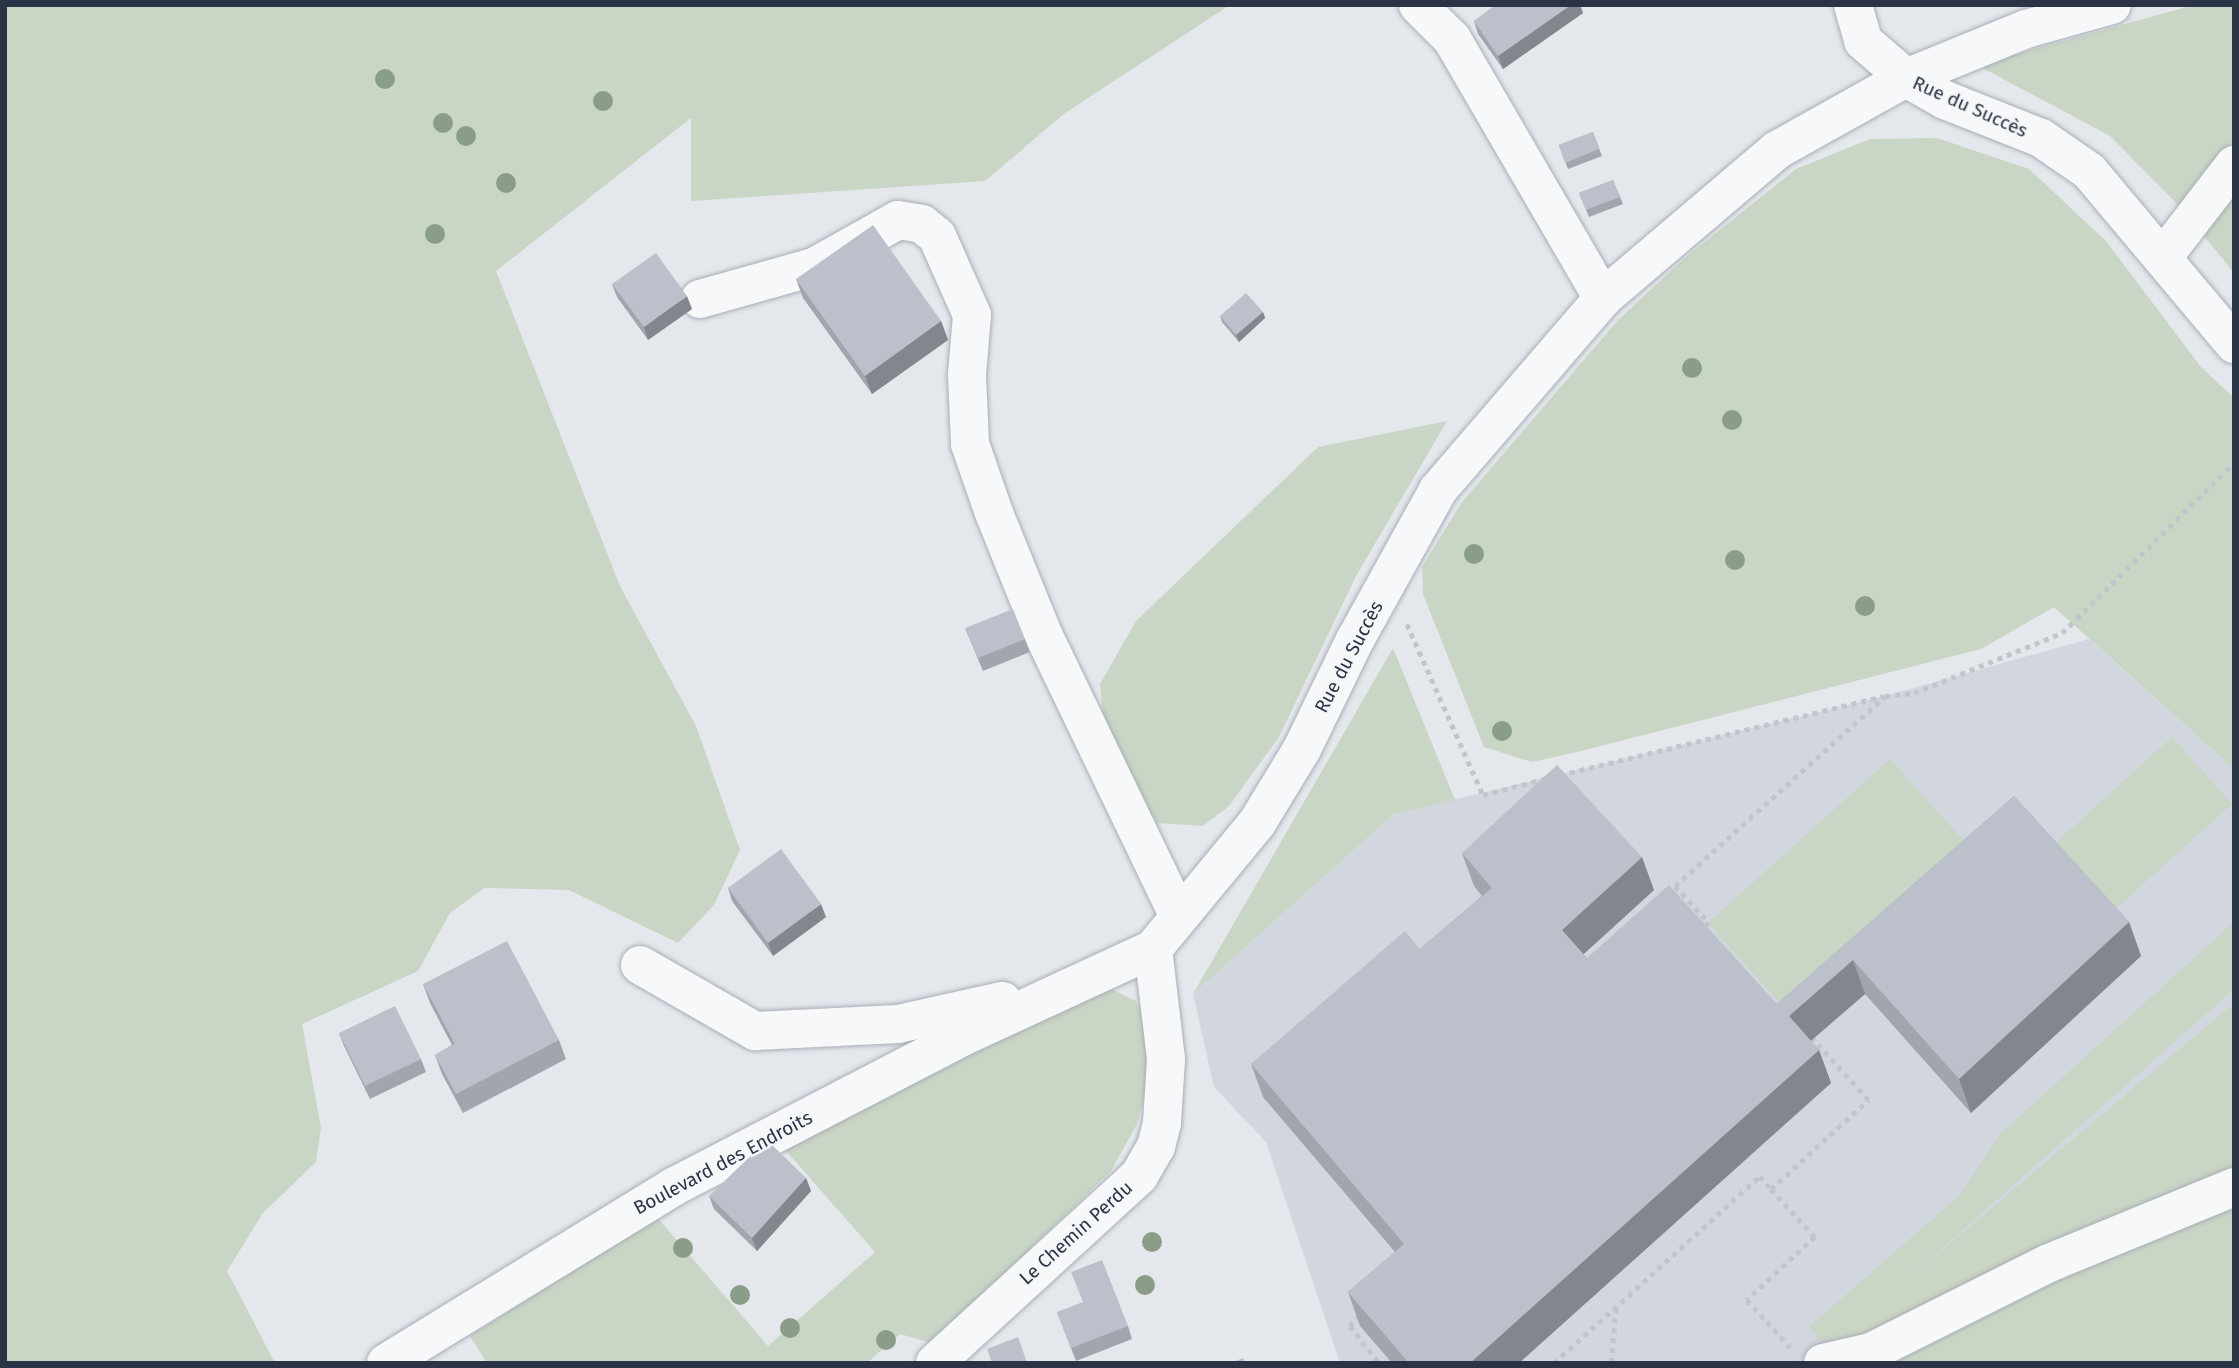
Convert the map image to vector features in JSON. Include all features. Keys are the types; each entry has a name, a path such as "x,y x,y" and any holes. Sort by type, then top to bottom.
{"street":[{"path":"1418,5 1452,39 1603,298"},
{"path":"1853,5 1863,41 1906,78 2026,29 2112,5"},
{"name":"Rue du Succès","path":"1072,986 1153,949 1178,915 1257,822 1302,748 1438,490 1603,298 1777,150 1906,78 1945,100 2041,138 2089,171 2165,256 2234,344"},
{"path":"2165,256 2234,165"},
{"path":"700,299 814,267 898,220 922,223 937,236 972,315 967,375 970,443 994,513 1042,632 1178,915"},
{"name":"Le Chemin Perdu","path":"935,1363 1139,1176 1156,1147 1162,1123 1166,1059 1153,949"},
{"path":"640,965 755,1031 898,1024 1072,986"},
{"name":"Boulevard des Endroits","path":"386,1363 673,1187 960,1038 1072,986"},
{"path":"1810,1358 1871,1352 2049,1263 2234,1187"}],"path":[{"path":"569,5 577,5"},
{"path":"1388,583 1483,795 1885,696 1914,693 2062,633 2234,463"},
{"path":"1665,895 1885,696"},
{"path":"1675,886 1709,923 1703,929 1712,939"},
{"path":"1771,1189 1868,1100 1808,1034 1803,1038"},
{"path":"1554,1363 1760,1176 1815,1237 1747,1300 1810,1358"},
{"path":"1611,1363 1616,1306"},
{"path":"1368,1309 1350,1326 1379,1363"}],"shaded area":[{"path":"2089,639 2234,769 2234,1003 1812,1363 1340,1363 1266,1142 1214,1087 1193,994 1394,814 1885,696"}],"green space":[{"path":"5,5 1230,5 1065,113 985,181 691,201 691,118 496,271 620,586 696,726 740,850 714,905 678,943 569,890 484,888 450,913 418,971 302,1024 321,1128 316,1162 263,1213 227,1271 275,1363 5,1363"},
{"path":"2194,5 2234,5 2234,273 2183,210 2110,136 1977,65"},
{"path":"1937,138 2029,169 2106,241 2201,367 2234,398 2234,769 2054,607 1981,649 1577,752 1532,762 1484,747 1423,594 1422,567 1462,502 1618,320 1686,257 1796,169 1870,139"},
{"path":"1447,421 1356,576 1279,737 1229,806 1203,826 1157,823 1107,752 1100,684 1136,621 1318,447"},
{"path":"1393,648 1455,800 1394,814 1193,994"},
{"path":"2172,737 2232,804 2111,913 2051,847"},
{"path":"1890,759 1985,864 1802,1028 1708,923"},
{"path":"2234,922 2234,989 1902,1284 2234,1003 2234,1363 1809,1363 1827,1348 1809,1327 1961,1194 2001,1133"},
{"path":"1109,988 1136,1001 1148,1031 1152,1067 1137,1124 1111,1171 946,1331 928,1342 900,1334 867,1363 487,1363 470,1336 656,1216 768,1346 875,1252 780,1144"}],"building":[{"path":"1496,5 1571,5 1498,56 1474,21"},
{"path":"1593,132 1599,149 1565,163 1559,145"},
{"path":"1613,180 1620,197 1586,210 1579,193"},
{"path":"873,225 941,321 865,376 796,279"},
{"path":"656,253 687,296 644,327 612,284"},
{"path":"1246,293 1263,312 1236,335 1220,316"},
{"path":"1013,609 1025,639 978,658 965,628"},
{"path":"1557,765 1642,857 1562,930 1587,958 1669,885 1777,1004 2014,796 2129,922 1959,1079 1853,960 1789,1016 1819,1050 1470,1363 1409,1363 1348,1292 1404,1244 1251,1064 1405,931 1420,949 1492,888 1462,853"},
{"path":"781,849 821,904 768,943 728,888"},
{"path":"507,941 559,1040 456,1094 435,1055 455,1044 423,984"},
{"path":"395,1006 421,1059 365,1086 339,1033"},
{"path":"767,1140 806,1178 752,1238 709,1196"},
{"path":"1102,1260 1128,1326 1071,1348 1057,1312 1083,1302 1071,1272"},
{"path":"1018,1337 1027,1363 992,1363 987,1349"},
{"path":"1243,1358 1245,1363 1231,1363"}]}
